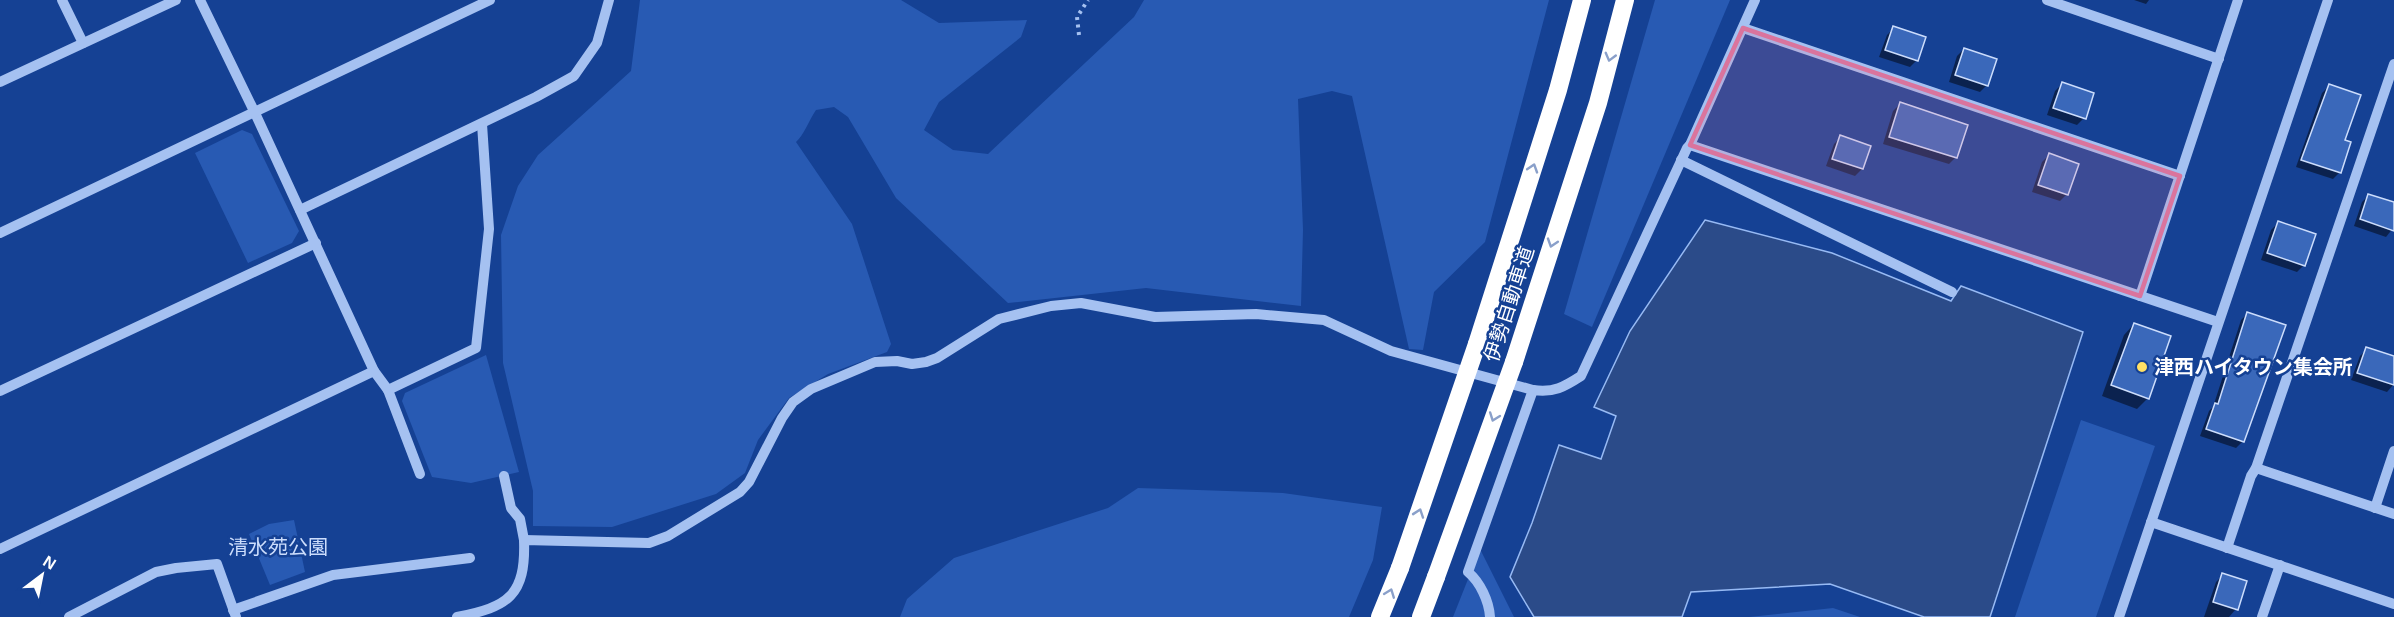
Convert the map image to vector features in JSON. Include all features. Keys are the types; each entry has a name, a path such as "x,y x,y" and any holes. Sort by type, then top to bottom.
{"highway":[{"name":"伊勢自動車道","path":"1380,617 1400,568 1477,344 1558,90 1582,0"},
{"name":"伊勢自動車道","path":"1421,617 1514,362 1598,103 1625,0"}],"street":[{"path":"62,0 83,43"},
{"path":"0,82 176,0"},
{"path":"200,0 316,243 374,371 388,390 420,474"},
{"path":"0,233 490,0"},
{"path":"300,210 536,97 574,76 597,43 609,0"},
{"path":"525,540 636,544 659,540 740,492 749,482 782,418 794,402 811,389 875,362 897,361 912,364 926,362 937,358 999,319 1051,306 1081,303 1155,317 1256,314 1324,320 1391,351 1533,390 1548,392 1566,386 1581,376 1690,145 1755,0"},
{"path":"2047,0 2219,59"},
{"path":"2140,296 2238,0"},
{"path":"2119,617 2328,0"},
{"path":"1743,28 2180,176"},
{"path":"2227,548 2394,64"},
{"path":"388,390 476,348 489,229 482,123"},
{"path":"1690,145 2218,322"},
{"path":"1681,160 1952,292"},
{"path":"0,391 316,243"},
{"path":"0,549 374,371"},
{"path":"1490,617 1486,598 1475,578 1468,572 1533,390"},
{"path":"2375,508 2394,451"},
{"path":"2256,468 2394,514"},
{"path":"457,617 487,611 506,602 521,578 525,540 520,519 511,508 504,476"},
{"path":"2151,522 2394,604"},
{"path":"69,617 156,572 176,568 217,564 235,613 333,574 470,558"},
{"path":"2262,617 2280,565"}],"path":[{"path":"1079,35 1077,17 1088,0"}],"highlighted area":[{"path":"1743,28 2180,176 2140,296 1690,145"}],"green space":[{"path":"640,0 901,0 939,23 1027,20 1021,37 939,102 924,130 953,150 988,154 1134,17 1144,0 1549,0 1485,242 1434,292 1423,350 1409,349 1352,96 1332,91 1298,99 1303,230 1301,306 1146,288 1008,303 896,198 848,117 834,107 816,110 796,142 852,224 891,344 887,352 828,374 789,398 758,440 745,473 716,494 612,527 533,526 533,491 503,363 501,235 518,186 538,155 631,71"},
{"path":"1655,0 1730,0 1592,327 1564,314"},
{"path":"242,130 252,134 299,231 292,243 248,263 195,153"},
{"path":"486,355 519,472 471,483 432,477 402,401 405,393"},
{"path":"2081,420 2155,446 2096,617 2015,617"},
{"path":"1138,488 1283,493 1382,507 1373,560 1349,617 900,617 907,599 954,558 1108,508"},
{"name":"清水苑公園","path":"294,520 305,572 270,585 249,534 269,524"},
{"path":"1480,549 1514,617 1453,617"},
{"path":"1833,608 1860,617 1749,617"}],"shaded area":[{"path":"1705,220 1832,253 1951,301 1961,286 2083,332 1990,617 1924,617 1830,584 1691,592 1682,617 1534,617 1510,577 1532,523 1559,445 1601,459 1616,416 1594,407 1630,331"}],"building":[{"path":"1893,26 1926,37 1918,61 1885,50"},
{"path":"1964,48 1997,59 1988,86 1955,75"},
{"path":"2062,82 2094,93 2086,119 2053,108"},
{"path":"2329,84 2361,95 2345,140 2351,142 2341,173 2301,160"},
{"path":"1900,102 1968,125 1957,158 1889,137"},
{"path":"1840,135 1871,146 1863,169 1832,159"},
{"path":"2049,153 2079,164 2068,195 2038,185"},
{"path":"2368,194 2394,202 2394,231 2360,219"},
{"path":"2278,221 2316,234 2305,266 2267,253"},
{"path":"2247,312 2286,325 2244,442 2206,429 2215,403 2218,404"},
{"name":"津西ハイタウン集会所","path":"2134,323 2171,336 2149,399 2111,385"},
{"path":"2366,347 2394,356 2394,385 2357,373"},
{"path":"2222,573 2247,581 2238,610 2213,602"}],"place":[{"name":"津西ハイタウン集会所","path":"2142,367"}]}
